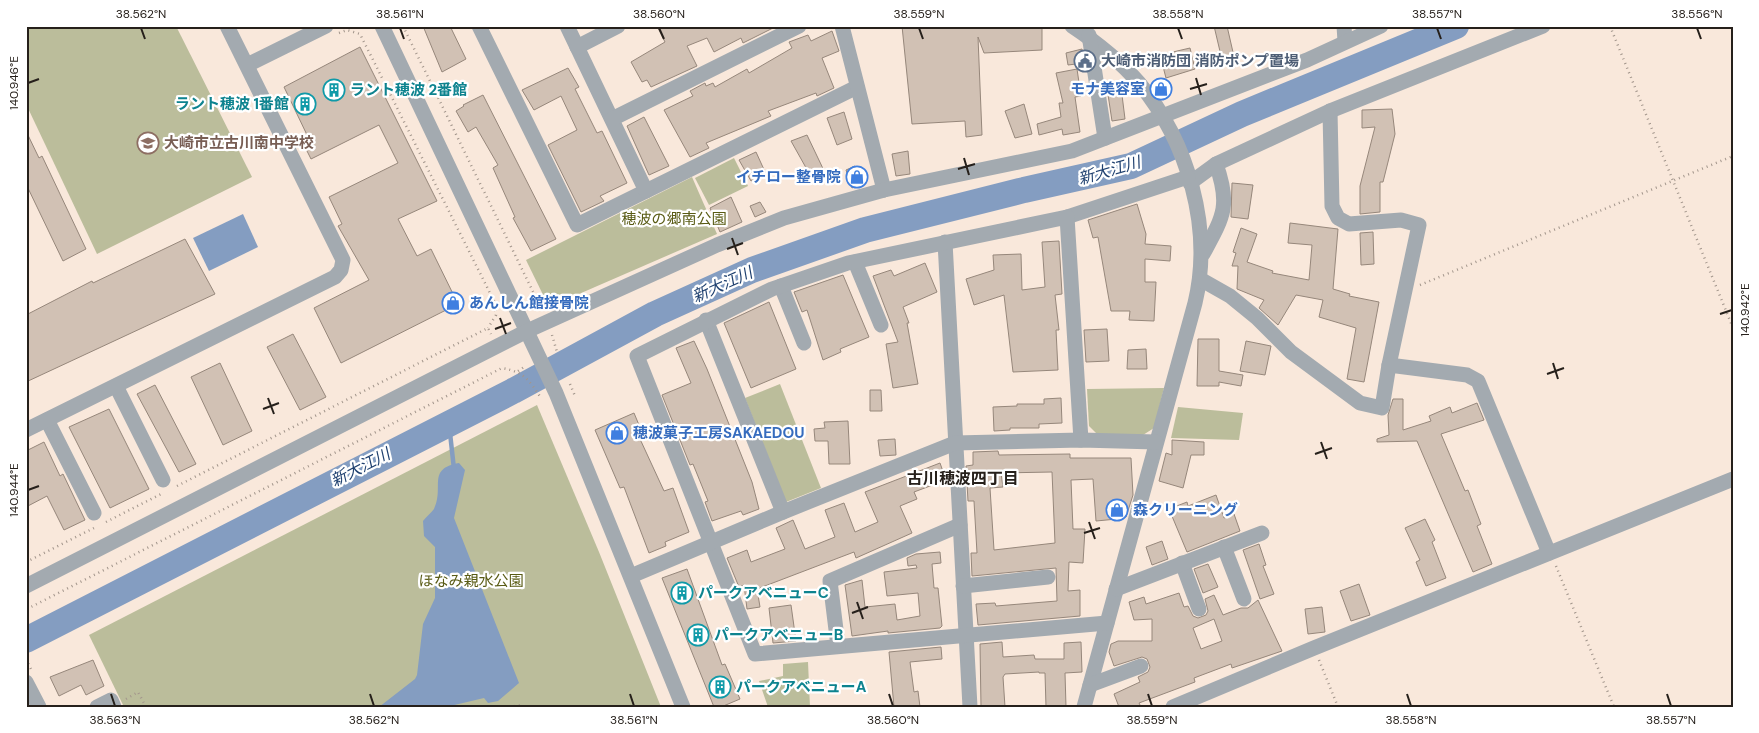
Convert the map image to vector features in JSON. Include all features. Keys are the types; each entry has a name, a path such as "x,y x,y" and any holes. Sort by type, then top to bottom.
{"street":[{"path":"26,430 336,277 342,270 343,260 227,26"},
{"path":"382,26 556,393 683,707"},
{"path":"479,26 577,225 857,86"},
{"path":"567,26 646,191"},
{"path":"577,47 618,26"},
{"path":"612,119 799,26"},
{"path":"842,26 884,190"},
{"path":"1072,26 1088,32 1138,82 1166,122 1187,175 1199,214 1202,257 1200,279 1084,707"},
{"path":"26,586 527,331 717,245 784,218 884,190 1072,151 1105,138 1166,122 1307,60 1345,34 1381,26"},
{"path":"1107,624 755,654 637,356 706,320 781,286 855,262 1067,217 1187,175 1216,164 1330,111 1543,26"},
{"path":"246,65 332,30"},
{"path":"1088,32 1105,138"},
{"path":"1200,279 1230,296 1257,318 1291,352 1360,403 1382,408 1406,279 1419,225 1401,220 1349,224 1338,218 1332,206 1330,111"},
{"path":"1202,257 1221,220 1225,189 1216,164"},
{"path":"1067,217 1081,440"},
{"path":"944,242 970,707"},
{"path":"855,262 881,325"},
{"path":"781,286 804,343"},
{"path":"706,320 783,512"},
{"path":"1389,365 1467,374 1478,380 1550,553"},
{"path":"116,386 163,480"},
{"path":"46,420 94,513"},
{"path":"630,576 955,443 1081,440 1156,442"},
{"path":"1173,707 1733,479"},
{"path":"838,646 830,581 960,525"},
{"path":"1116,590 1262,532"},
{"path":"1224,547 1244,600"},
{"path":"1182,564 1199,609"},
{"path":"963,586 1048,577"},
{"path":"1090,685 1141,666"},
{"path":"26,682 39,707"},
{"path":"97,707 110,700 114,707"}],"path":[{"path":"402,26 541,308"},
{"path":"1610,26 1733,328"},
{"path":"26,562 488,328 496,315 494,301 360,34 347,30 332,30"},
{"path":"1406,279 1420,285 1733,156"},
{"path":"528,301 536,297"},
{"path":"488,328 491,334"},
{"path":"551,332 557,352"},
{"path":"518,371 524,367"},
{"path":"26,609 502,368 518,371 541,398"},
{"path":"1550,553 1614,707"},
{"path":"1314,648 1338,707"},
{"path":"138,692 146,707"},
{"path":"509,707 521,705 521,707"}],"green space":[{"path":"26,26 176,26 252,177 97,254 26,104"},
{"path":"734,158 748,186 709,205 695,178"},
{"name":"穂波の郷南公園","path":"692,177 717,234 549,307 526,260"},
{"path":"780,384 821,488 786,502 745,398"},
{"path":"1164,388 1154,428 1143,435 1098,435 1089,426 1087,389"},
{"name":"ほなみ親水公園","path":"537,405 599,552 661,707 124,707 89,635"},
{"path":"1178,407 1243,413 1239,440 1171,438"},
{"path":"808,662 810,707 768,707 759,681 783,676 783,664"}],"water":[{"path":"243,214 258,247 209,271 193,238"},
{"path":"459,463 465,470 454,518 519,683 498,701 488,703 484,698 446,707 379,707 415,679 417,675 423,624 435,598 435,547 424,536 423,521 434,509 437,501 439,474 449,466"}],"building":[{"path":"423,26 450,26 466,59 442,72"},
{"path":"657,26 777,26 743,43 741,38 714,52 707,38 687,46 697,66 651,87 647,80 642,82 631,62 665,42"},
{"path":"902,26 1042,26 1042,50 984,53 978,37 982,135 966,137 965,121 912,124"},
{"path":"1214,26 1227,26 1235,61 1223,64"},
{"path":"832,31 839,51 822,58 834,88 817,96 816,93 768,111 771,116 706,143 709,148 690,157 664,110 693,96 690,91 705,83 706,86 713,83 715,87 747,69 749,73 792,48 789,42 808,35 811,41"},
{"path":"360,47 437,201 398,219 417,256 431,249 458,304 341,363 314,308 369,280 338,226 342,224 329,197 398,163 379,125 311,159 302,141 308,137 284,87"},
{"path":"1190,48 1195,69 1166,78 1160,55"},
{"path":"1082,49 1084,63 1068,65 1066,53"},
{"path":"568,68 579,87 575,89 597,133 602,131 627,183 600,196 604,201 581,212 548,145 577,130 561,96 534,110 522,90"},
{"path":"1077,69 1081,96 1075,97 1080,132 1063,135 1062,129 1039,135 1037,124 1061,117 1059,103 1063,103 1056,73"},
{"path":"1121,87 1125,119 1112,121 1107,88"},
{"path":"483,95 556,239 531,251 513,218 515,217 493,168 498,165 476,127 468,132 456,111 463,105"},
{"path":"1024,104 1032,134 1015,138 1005,111"},
{"path":"1392,109 1395,134 1383,182 1380,182 1380,212 1360,214 1360,186 1375,127 1362,128 1362,110"},
{"path":"844,112 852,139 837,145 827,118"},
{"path":"644,117 669,166 649,175 627,126"},
{"path":"26,131 39,158 42,156 86,249 63,261 26,184"},
{"path":"807,135 827,177 814,182 791,141"},
{"path":"908,151 910,174 896,176 892,154"},
{"path":"756,152 766,174 751,181 739,160"},
{"path":"855,166 865,181 852,188 846,170"},
{"path":"1232,183 1253,185 1248,219 1231,217"},
{"path":"731,197 742,222 720,232 710,208"},
{"path":"760,202 766,212 755,217 750,206"},
{"path":"1137,204 1146,234 1145,244 1171,246 1170,261 1145,259 1145,282 1156,282 1154,321 1129,320 1130,311 1111,311 1098,237 1093,238 1088,220"},
{"path":"1290,223 1338,229 1333,289 1350,294 1349,296 1379,302 1364,382 1347,379 1356,328 1319,317 1323,300 1296,295 1278,325 1259,308 1264,300 1237,289 1238,266 1232,266 1236,253 1233,252 1241,228 1257,234 1247,262 1273,271 1272,273 1309,280 1312,245 1288,243"},
{"path":"1373,232 1374,264 1361,265 1360,233"},
{"path":"185,239 215,294 26,382 26,315 92,281 93,283"},
{"path":"1059,241 1062,294 1055,295 1059,330 1056,330 1058,370 1013,372 1004,295 974,305 966,279 994,270 993,255 1021,254 1022,290 1045,287 1042,242"},
{"path":"925,263 937,292 903,307 909,323 907,323 918,384 893,388 886,344 898,342 873,276 891,270 894,276"},
{"path":"843,275 869,337 840,349 841,352 823,360 807,310 802,312 794,292"},
{"path":"769,302 796,369 751,388 724,323"},
{"path":"1107,329 1109,361 1086,362 1084,330"},
{"path":"293,334 326,397 300,410 267,347"},
{"path":"1198,339 1219,339 1219,371 1243,375 1241,386 1219,382 1219,386 1197,386"},
{"path":"694,341 752,482 759,509 743,515 741,511 712,521 705,502 708,501 693,464 690,465 662,395 691,383 676,348"},
{"path":"1246,341 1271,346 1265,375 1240,371"},
{"path":"1146,349 1147,369 1127,369 1128,350"},
{"path":"220,363 252,431 223,445 191,377"},
{"path":"155,385 196,464 179,472 137,394"},
{"path":"870,390 881,390 882,411 870,411"},
{"path":"1061,398 1062,423 1039,424 1039,428 1010,428 1010,430 994,431 993,407 1017,406 1017,404 1044,404 1044,399"},
{"path":"1393,399 1403,399 1403,430 1431,421 1429,416 1450,407 1452,413 1477,403 1484,420 1441,434 1465,491 1468,490 1481,524 1477,526 1492,564 1473,572 1417,441 1377,442 1377,439 1389,435 1388,415"},
{"path":"109,409 149,489 110,508 69,427"},
{"path":"634,413 644,437 640,439 664,491 673,488 689,532 665,542 666,546 649,553 624,487 620,488 595,430"},
{"path":"848,421 850,464 829,464 828,441 815,441 814,429 825,428 824,422"},
{"path":"895,439 896,455 880,456 878,440"},
{"path":"1172,440 1204,442 1204,455 1191,455 1183,488 1159,481 1166,453 1172,455"},
{"path":"44,442 60,476 63,474 85,520 64,530 47,496 26,507 26,451"},
{"path":"998,451 999,455 1070,454 1070,458 1131,458 1133,495 1126,517 1116,514 1117,519 1096,521 1093,479 1071,480 1073,529 1085,529 1083,563 1069,562 1068,591 1080,590 1080,616 978,625 976,604 995,603 996,606 1057,601 1056,568 972,576 971,553 977,553 974,501 968,501 966,466 973,465 973,452","holes":["1052,472 1055,543 994,550 990,488 1003,487 1001,473"]},
{"path":"940,463 946,480 914,492 917,499 900,506 912,533 856,558 854,552 757,589 760,607 747,609 744,585 739,587 727,558 747,550 751,562 785,549 776,528 793,520 805,549 835,537 825,510 844,503 855,532 878,522 865,492"},
{"path":"1216,495 1224,518 1234,514 1240,531 1187,552 1169,509 1187,502 1188,506"},
{"path":"1425,519 1435,540 1432,542 1446,578 1426,586 1416,562 1420,560 1405,528"},
{"path":"1162,541 1168,559 1152,565 1146,547"},
{"path":"1259,544 1266,565 1263,566 1274,594 1260,599 1243,550"},
{"path":"940,552 941,563 932,564 934,588 938,588 942,626 940,628 888,633 888,631 852,636 845,585 862,580 865,607 895,604 897,620 920,616 918,593 887,596 884,572 917,568 916,565 908,566 907,558 916,554"},
{"path":"1208,564 1218,587 1203,593 1194,569"},
{"path":"687,569 722,665 725,664 740,699 721,707 714,707 662,578"},
{"path":"1359,584 1370,615 1351,621 1340,591"},
{"path":"1179,593 1184,607 1188,606 1193,616 1198,618 1206,615 1208,611 1205,599 1214,595 1223,615 1241,608 1248,608 1258,600 1282,651 1232,668 1231,664 1194,678 1195,682 1139,703 1141,707 1119,707 1114,694 1140,682 1138,677 1148,672 1150,667 1147,659 1142,657 1114,666 1109,652 1111,644 1118,641 1152,641 1152,619 1134,620 1129,602 1144,597 1146,604","holes":["1214,619 1222,641 1201,649 1193,628"]},
{"path":"791,605 796,641 773,643 769,608"},
{"path":"1322,607 1325,632 1308,634 1305,609"},
{"path":"1002,642 1003,657 1034,655 1035,659 1064,659 1064,643 1081,642 1082,672 1065,673 1066,707 1046,707 1045,673 1039,672 1005,674 1003,677 1005,707 981,707 980,644"},
{"path":"941,647 942,659 910,662 914,692 918,691 920,707 894,707 889,652"},
{"path":"93,660 104,686 86,695 81,685 59,696 50,677"}],"waterway":[{"name":"新大江川","path":"26,640 513,391 655,314 752,270 865,230 1024,190 1131,166 1242,114 1456,26"},
{"path":"449,424 454,469"}],"place":[{"name":"大崎市消防団 消防ポンプ置場","path":"1085,61"},
{"name":"モナ美容室","path":"1161,89"},
{"name":"ラント穂波 2番館","path":"334,90"},
{"name":"ラント穂波 1番館","path":"305,104"},
{"name":"大崎市立古川南中学校","path":"148,143"},
{"name":"イチロー整骨院","path":"857,177"},
{"name":"あんしん館接骨院","path":"453,303"},
{"name":"穂波菓子工房SAKAEDOU","path":"617,433"},
{"name":"森クリーニング","path":"1117,510"},
{"name":"パークアベニューC","path":"682,593"},
{"name":"パークアベニューB","path":"698,635"},
{"name":"パークアベニューA","path":"720,687"}],"district":[{"name":"古川穂波四丁目","path":"963,478"}]}
